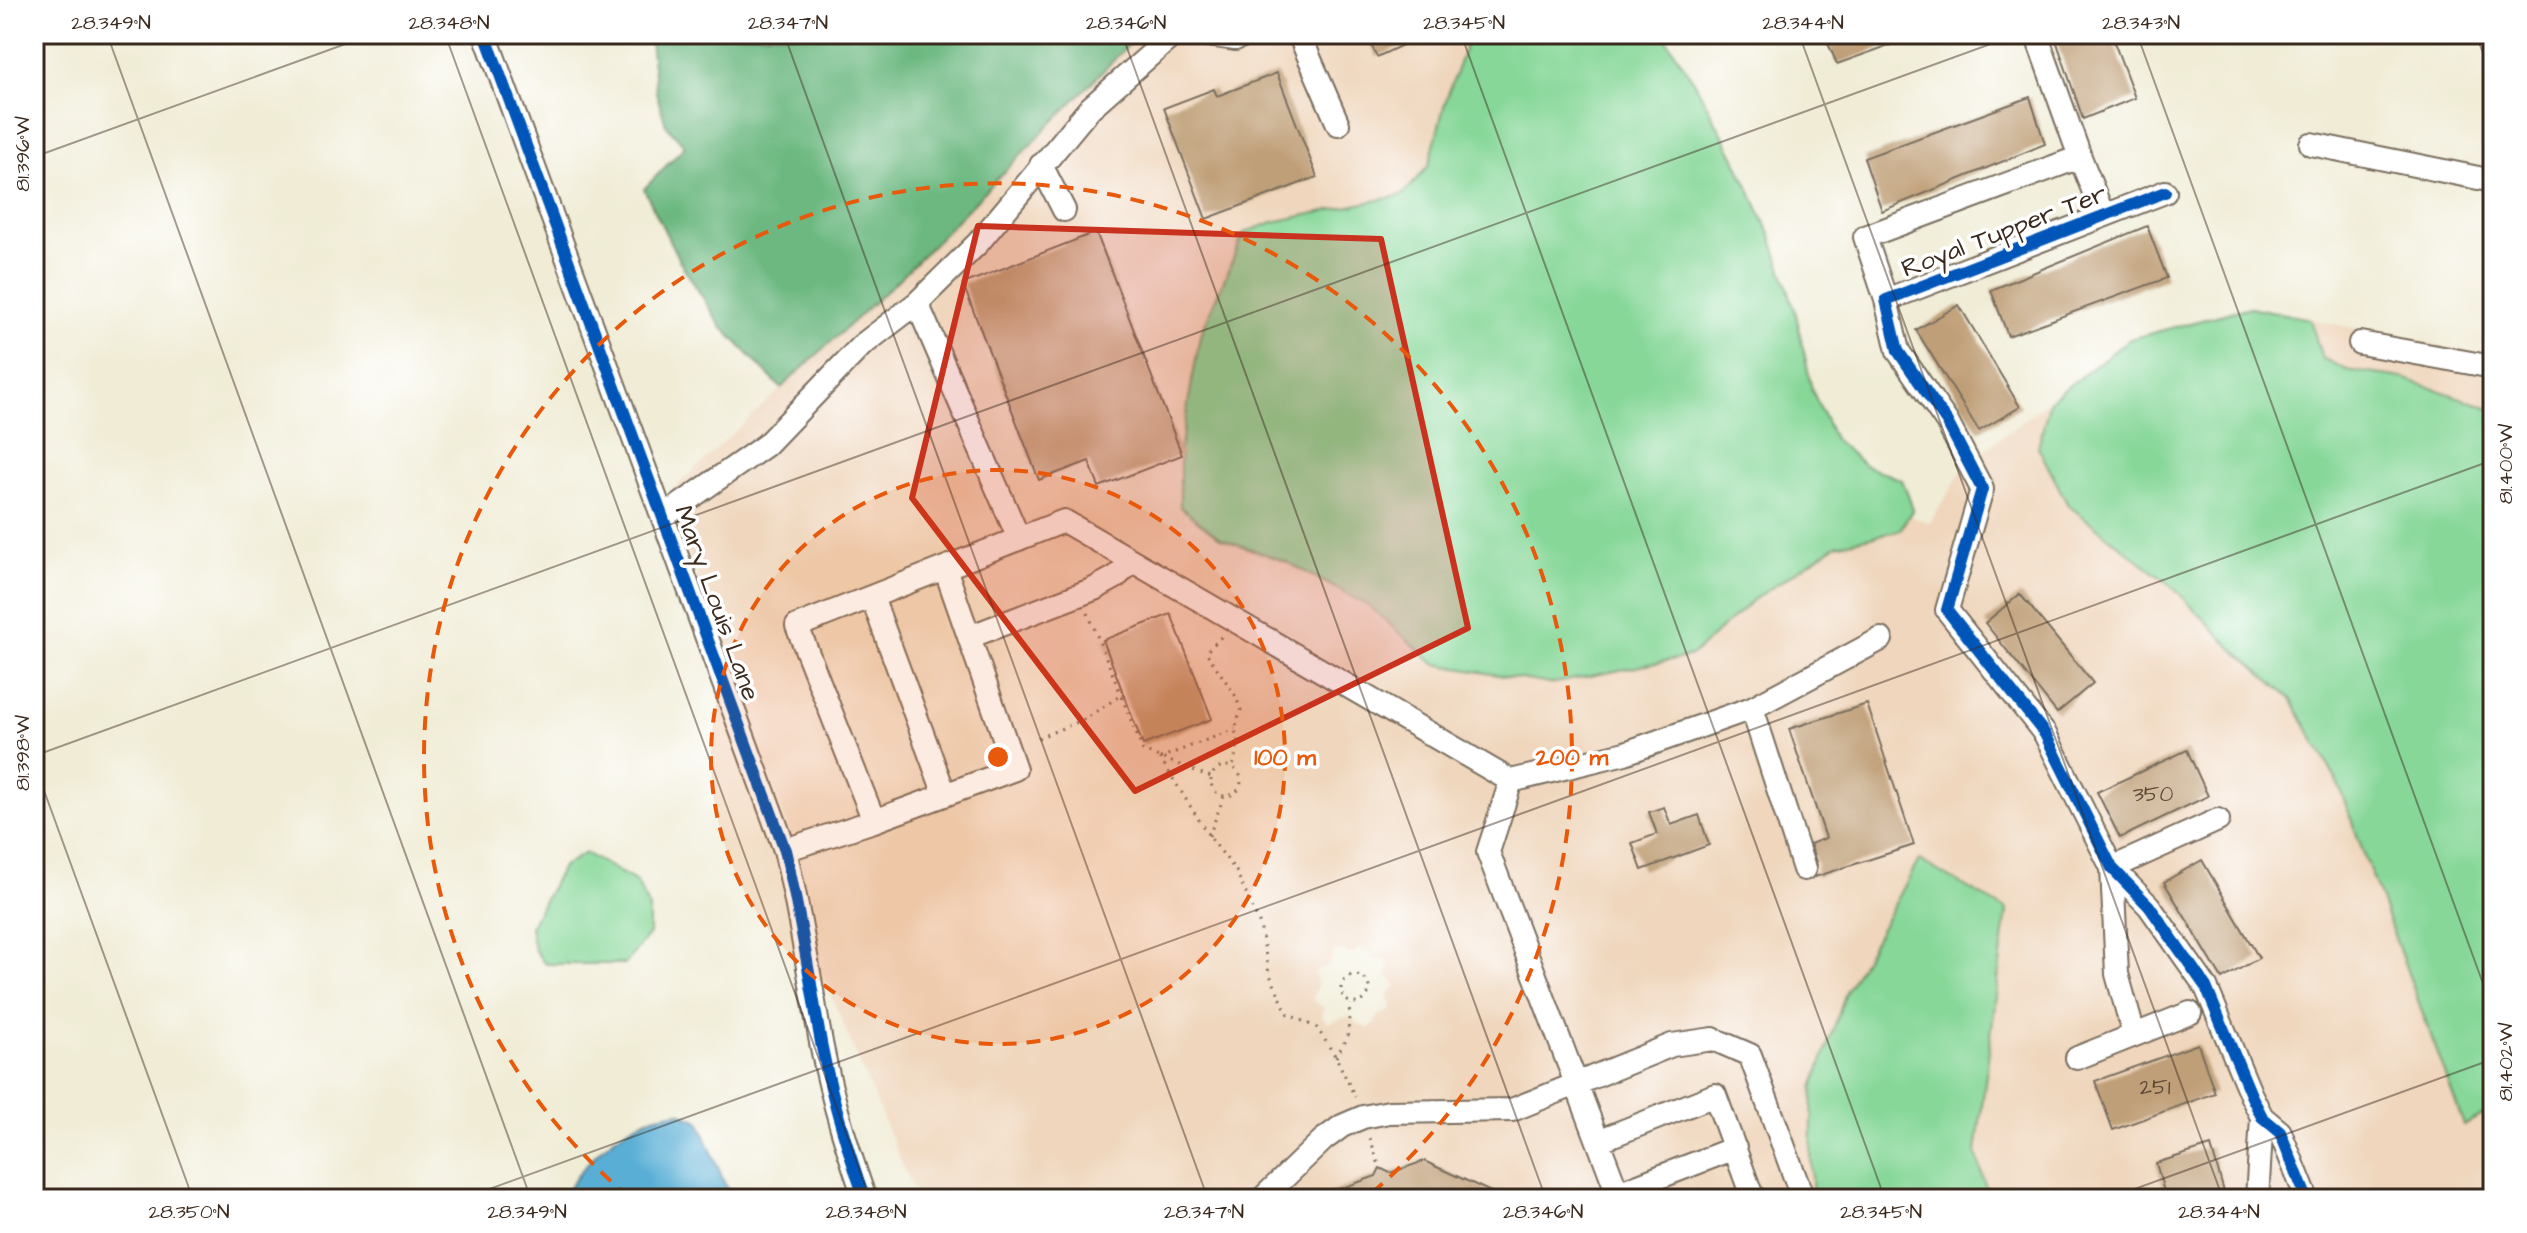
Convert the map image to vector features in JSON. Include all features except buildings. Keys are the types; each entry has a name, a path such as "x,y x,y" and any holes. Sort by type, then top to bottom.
{"street":[{"name":"Mary Louis Lane","path":"485,34 785,850 801,915 833,1094 865,1199"},
{"path":"663,517 766,445 861,346 917,303 978,243 1090,108 1174,34"},
{"path":"1201,34 1235,39 1247,34"},
{"path":"1299,34 1338,124"},
{"name":"Royal Tupper Ter","path":"2036,34 2103,215"},
{"path":"2311,144 2493,181"},
{"name":"Royal Tupper Ter","path":"2080,157 1865,237 1886,300 1898,351 1947,422 1982,489 1947,610 2045,734 2112,868 2149,906 2206,987 2262,1117 2258,1195"},
{"path":"1041,165 1064,210"},
{"name":"Royal Tupper Ter","path":"1886,300 2165,192"},
{"path":"917,303 1019,539"},
{"path":"2360,343 2493,367"},
{"path":"874,821 797,626 1064,521 1511,781 1625,753 1752,708 1881,639"},
{"path":"969,637 1094,589 1116,577 1132,561"},
{"path":"785,850 1015,769 945,568"},
{"path":"872,597 945,795"},
{"path":"1752,708 1804,869"},
{"path":"1511,781 1488,852 1619,1196 1735,1148"},
{"path":"2112,868 2218,820"},
{"name":"Royal Tupper Ter","path":"2112,868 2117,974 2134,1035"},
{"path":"2077,1058 2190,1013"},
{"path":"1262,1199 1323,1140 1342,1126 1363,1117 1389,1112 1512,1110 1672,1045 1713,1039 1750,1055 1803,1199"},
{"path":"1598,1141 1715,1095 1751,1198"},
{"name":"Royal Tupper Ter","path":"2262,1117 2280,1132 2304,1192"},
{"name":"Royal Tupper Ter","path":"2258,1195 2270,1180 2283,1177 2304,1192"}],"path":[{"path":"1085,606 1143,751 1211,777"},
{"path":"1211,777 1212,788 1224,796 1234,795 1240,787 1241,778 1233,767 1238,743 1235,729 1241,710 1235,695 1206,652 1236,621"},
{"path":"1038,738 1085,719 1121,695"},
{"path":"1160,758 1235,729"},
{"path":"1160,758 1209,836 1236,871 1260,925 1269,973 1288,1014 1317,1028 1336,1057 1353,1090 1380,1168"},
{"path":"1211,777 1222,767 1233,767"},
{"path":"1209,836 1224,796"},
{"path":"1349,976 1358,976 1366,981 1368,994 1359,1003 1351,1003 1343,997 1340,988 1349,976"},
{"path":"1336,1057 1348,1035 1351,1003"}],"highlighted area":[{"path":"978,226 1381,239 1468,628 1135,791 912,498"}],"shaded area":[{"path":"1139,34 1486,34 1466,44 1444,106 1429,165 1403,195 1273,222 1244,233 1200,336 1180,450 1220,538 1287,562 1369,606 1435,664 1691,656 1753,600 1836,545 1900,530 1908,516 1930,523 1966,464 2050,400 2038,447 2231,647 2291,699 2337,781 2464,1124 2493,1109 2493,1199 1989,1199 1976,1152 2007,910 1813,1088 1813,1199 917,1199 821,972 795,846 667,495 902,276","holes":["1360,948 1367,951 1372,960 1387,960 1387,976 1397,985 1388,995 1392,1009 1377,1015 1375,1023 1369,1028 1361,1026 1349,1016 1328,1023 1322,1017 1323,1007 1313,1000 1318,985 1316,970 1329,965 1334,951 1342,950 1350,955"]},
{"path":"2310,319 2493,357 2493,409 2403,378 2347,370 2322,358"}],"green space":[{"path":"649,34 1139,34 902,276 781,388 720,325 679,260 644,189 685,146 666,125 656,92"},
{"path":"1486,34 1663,34 1695,83 1734,156 1771,236 1795,310 1812,390 1834,439 1864,465 1902,480 1913,509 1900,530 1836,545 1753,600 1691,656 1550,684 1435,664 1369,606 1287,562 1220,538 1180,507 1180,450 1200,336 1244,233 1273,222 1403,195 1429,165 1444,106 1466,44"},
{"path":"2250,307 2310,319 2322,358 2347,370 2403,378 2493,409 2493,1109 2464,1125 2337,781 2291,699 2231,647 2172,586 2068,505 2038,447 2050,400 2130,339"},
{"path":"585,853 637,882 649,908 649,934 625,964 545,964 534,949 530,927 562,867"},
{"path":"1919,860 2007,910 1976,1152 1989,1199 1813,1199 1813,1088 1847,990"}],"water":[{"path":"679,1112 699,1121 731,1199 563,1199 588,1163 622,1132 648,1119"}],"cycle path":[{"path":"485,34 785,850 827,1070 865,1199"},
{"path":"2165,192 1886,300 1898,351 1947,422 1982,489 1947,610 2045,734 2112,868 2149,906 2206,987 2251,1095 2262,1117 2280,1132 2307,1199"}]}
